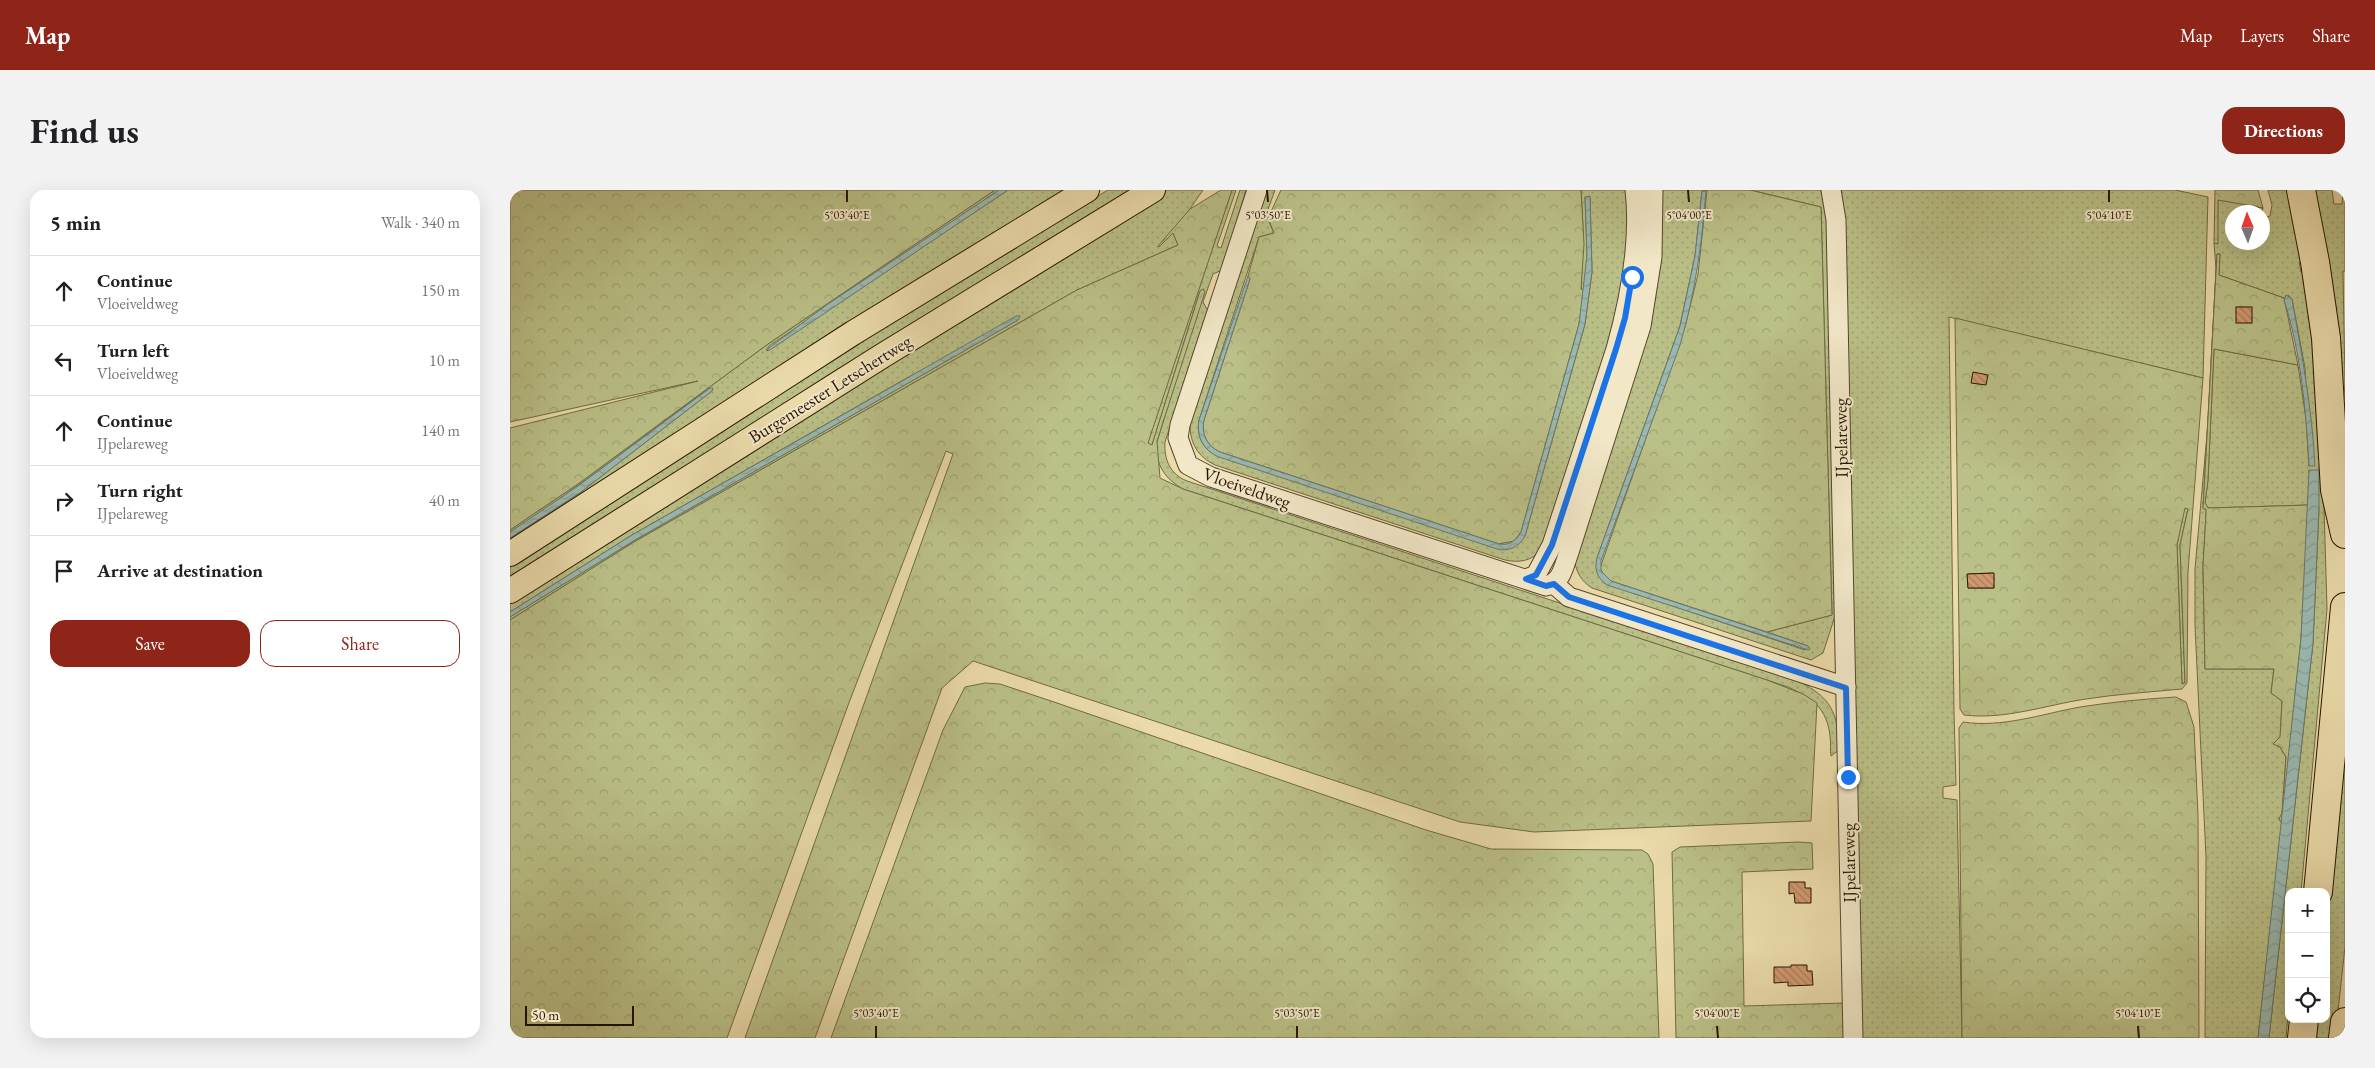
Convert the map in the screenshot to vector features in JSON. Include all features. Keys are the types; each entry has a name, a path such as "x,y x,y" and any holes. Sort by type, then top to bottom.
{"highway":[{"path":"2301,190 2315,262 2326,338 2335,490 2345,534"},
{"path":"2318,888 2345,607"},
{"path":"2343,1038 2345,1022"},
{"path":"2302,1038 2304,1023"}],"main road":[{"name":"Burgemeester Letschertweg","path":"510,554 853,333 1087,190"},
{"name":"Burgemeester Letschertweg","path":"510,591 882,356 1153,190"}],"street":[{"name":"Vloeiveldweg","path":"1257,190 1180,425 1178,438 1188,464 1211,477 1546,586 1554,584"},
{"path":"1526,579 1536,575 1552,545 1618,342 1632,277 1636,237 1635,190"},
{"path":"1653,190 1652,257 1641,326 1569,552 1559,578 1554,584 1569,597 1846,688"},
{"name":"IJpelareweg","path":"1831,190 1836,220 1853,1038"}],"green space":[{"path":"510,190 995,190 768,344 578,484 510,530 510,428 698,381 510,422"},
{"path":"995,190 999,190 769,346 767,351 1008,190 1077,190 510,548 510,538 581,492 712,391 710,388 561,498 510,532 510,530 578,484 768,344"},
{"path":"1108,190 1130,190 828,375 510,581 510,567 833,358"},
{"path":"1165,190 1203,190 1185,216 1159,246 1173,233 1178,245 1077,290 634,542 510,620 510,617 635,540 1018,320 905,379 632,535 510,612 510,600"},
{"path":"1221,190 1232,190 1148,443 1152,445 1200,291 1203,289 1205,292 1157,441 1160,478 1183,489 1767,680 1803,694 1817,703 1811,821 1534,832 1460,822 973,661 942,688 815,1038 745,1038 953,454 946,451 850,700 727,1038 510,1038 510,620 634,542 1077,290 1178,245 1173,233 1158,246 1190,209"},
{"path":"1232,190 1236,190 1217,246 1221,248 1240,190 1246,190 1222,270 1213,274 1203,302 1208,311 1165,442 1169,466 1176,474 1187,481 1798,681 1818,694 1831,708 1837,725 1840,749 1831,756 1828,726 1822,711 1804,695 1788,687 1183,489 1171,481 1160,465 1156,445 1204,289 1200,291 1152,445 1147,444"},
{"path":"1267,190 1275,190 1266,215 1274,233 1259,237 1199,420 1198,429 1204,445 1210,452 1525,536 1585,324 1592,272 1590,197 1585,197 1587,255 1584,290 1581,289 1583,229 1581,190 1629,190 1630,232 1620,312 1541,551 1533,557 1515,561 1505,560 1215,465 1199,453 1191,437 1190,424"},
{"path":"1281,190 1581,190 1584,244 1581,289 1584,290 1579,324 1521,532 1514,541 1499,544 1220,452 1208,443 1203,430 1204,420 1250,279 1248,276 1259,237 1274,233 1268,218"},
{"path":"1659,190 1707,190 1702,191 1695,256 1680,326 1597,558 1604,583 1805,650 1808,646 1767,632 1832,615 1821,207 1750,190 1825,190 1827,198 1836,613 1823,653 1811,660 1592,588 1580,576 1574,560"},
{"path":"1707,190 1750,190 1821,207 1832,615 1767,632 1611,581 1605,577 1600,568 1685,327 1698,274"},
{"path":"1839,190 2175,190 2208,197 2203,378 1949,317 1956,785 1943,787 1943,798 1957,800 1962,1038 1861,1038"},
{"path":"2215,190 2258,190 2262,205 2246,205 2218,200 2218,244 2214,243"},
{"path":"2268,190 2293,190 2306,263 2299,262 2301,272 2308,274 2321,406 2327,609 2301,888 2286,888 2313,643 2319,508 2309,470 2309,505 2208,508 2205,503 2208,480 2214,349 2298,365 2306,419 2309,466 2305,368 2292,299 2288,295 2284,298 2219,275 2220,254 2217,254 2213,324 2216,269 2214,243 2217,243 2218,199 2248,205 2225,205 2225,250 2270,250 2270,216 2272,205"},
{"path":"2310,190 2332,190 2334,204 2342,204 2343,190 2345,190 2345,271 2343,271 2345,382 2340,455"},
{"path":"2217,254 2220,254 2219,275 2284,298 2298,365 2214,349 2208,480 2205,503 2208,508 2309,505 2301,638 2282,823 2279,819 2282,813 2286,757 2280,747 2273,744 2280,737 2282,701 2271,693 2274,669 2205,669 2203,566 2206,509 2203,509"},
{"path":"1955,318 2203,378 2188,572 2187,683 2182,689 2098,697 2010,714 1964,715 1960,709","holes":["2185,508 2188,509 2180,545 2185,683 2182,684 2177,545","1993,573 1994,588 1968,588 1968,574"]},
{"path":"2213,324 2208,423 2207,432"},
{"path":"2207,432 2203,508 2206,509 2203,566 2205,669 2274,669 2271,693 2282,700 2280,747 2286,757 2282,814 2279,819 2282,823 2258,1038 2205,1038 2206,857 2195,626 2195,569"},
{"path":"2184,508 2188,508 2180,545 2185,684 2182,684 2177,545"},
{"path":"985,683 1000,684 1426,830 1491,849 1642,850 1648,854 1653,864 1659,1038 831,1038 943,730 965,687"},
{"path":"2176,697 2186,702 2194,727 2198,816 2199,1038 1962,1038 1959,728 1963,722 2007,722 2092,705"},
{"path":"2345,713 2345,947 2335,1038 2312,1038 2314,1023 2330,1023 2330,888 2328,888"},
{"path":"1812,843 1813,869 1742,872 1744,1006 1844,1003 1845,1038 1676,1038 1672,852 1680,847"},
{"path":"2285,894 2286,1038 2269,1038"}],"water":[{"path":"999,190 1008,190 770,350 766,350 828,304"},
{"path":"1702,191 1706,191 1700,250 1694,288 1680,345 1601,561 1601,571 1611,581 1808,646 1810,649 1808,650 1607,585 1596,570 1597,558 1680,326 1695,256"},
{"path":"1590,196 1592,272 1585,324 1525,536 1517,546 1506,550 1497,549 1219,457 1209,451 1202,443 1198,426 1199,420 1248,276 1250,279 1204,420 1203,430 1208,443 1220,452 1499,544 1512,542 1521,532 1579,324 1587,255 1585,197"},
{"path":"2286,295 2292,299 2309,403 2315,466 2309,466 2302,382 2295,341 2284,300"},
{"path":"1016,316 1020,316 1018,320 635,540 510,617 510,612 632,535"},
{"path":"710,388 713,388 712,391 581,492 510,538 510,532 578,486"},
{"path":"2309,470 2319,470 2313,643 2269,1038 2258,1038 2301,638"}],"building":[{"path":"2236,307 2252,307 2252,323 2236,323"},
{"path":"1973,372 1988,375 1986,385 1971,383"},
{"path":"1994,573 1994,588 1968,588 1967,574"},
{"path":"1789,882 1805,882 1805,888 1811,888 1811,903 1795,903 1794,893 1789,894"},
{"path":"1791,965 1807,965 1807,971 1812,971 1813,985 1788,986 1788,982 1774,983 1774,967 1791,967"}],"route":[{"path":"1632,277 1625,318 1616,349 1552,545 1544,564 1536,575 1526,579 1546,586 1554,584 1569,597 1846,688 1848,777"}]}
